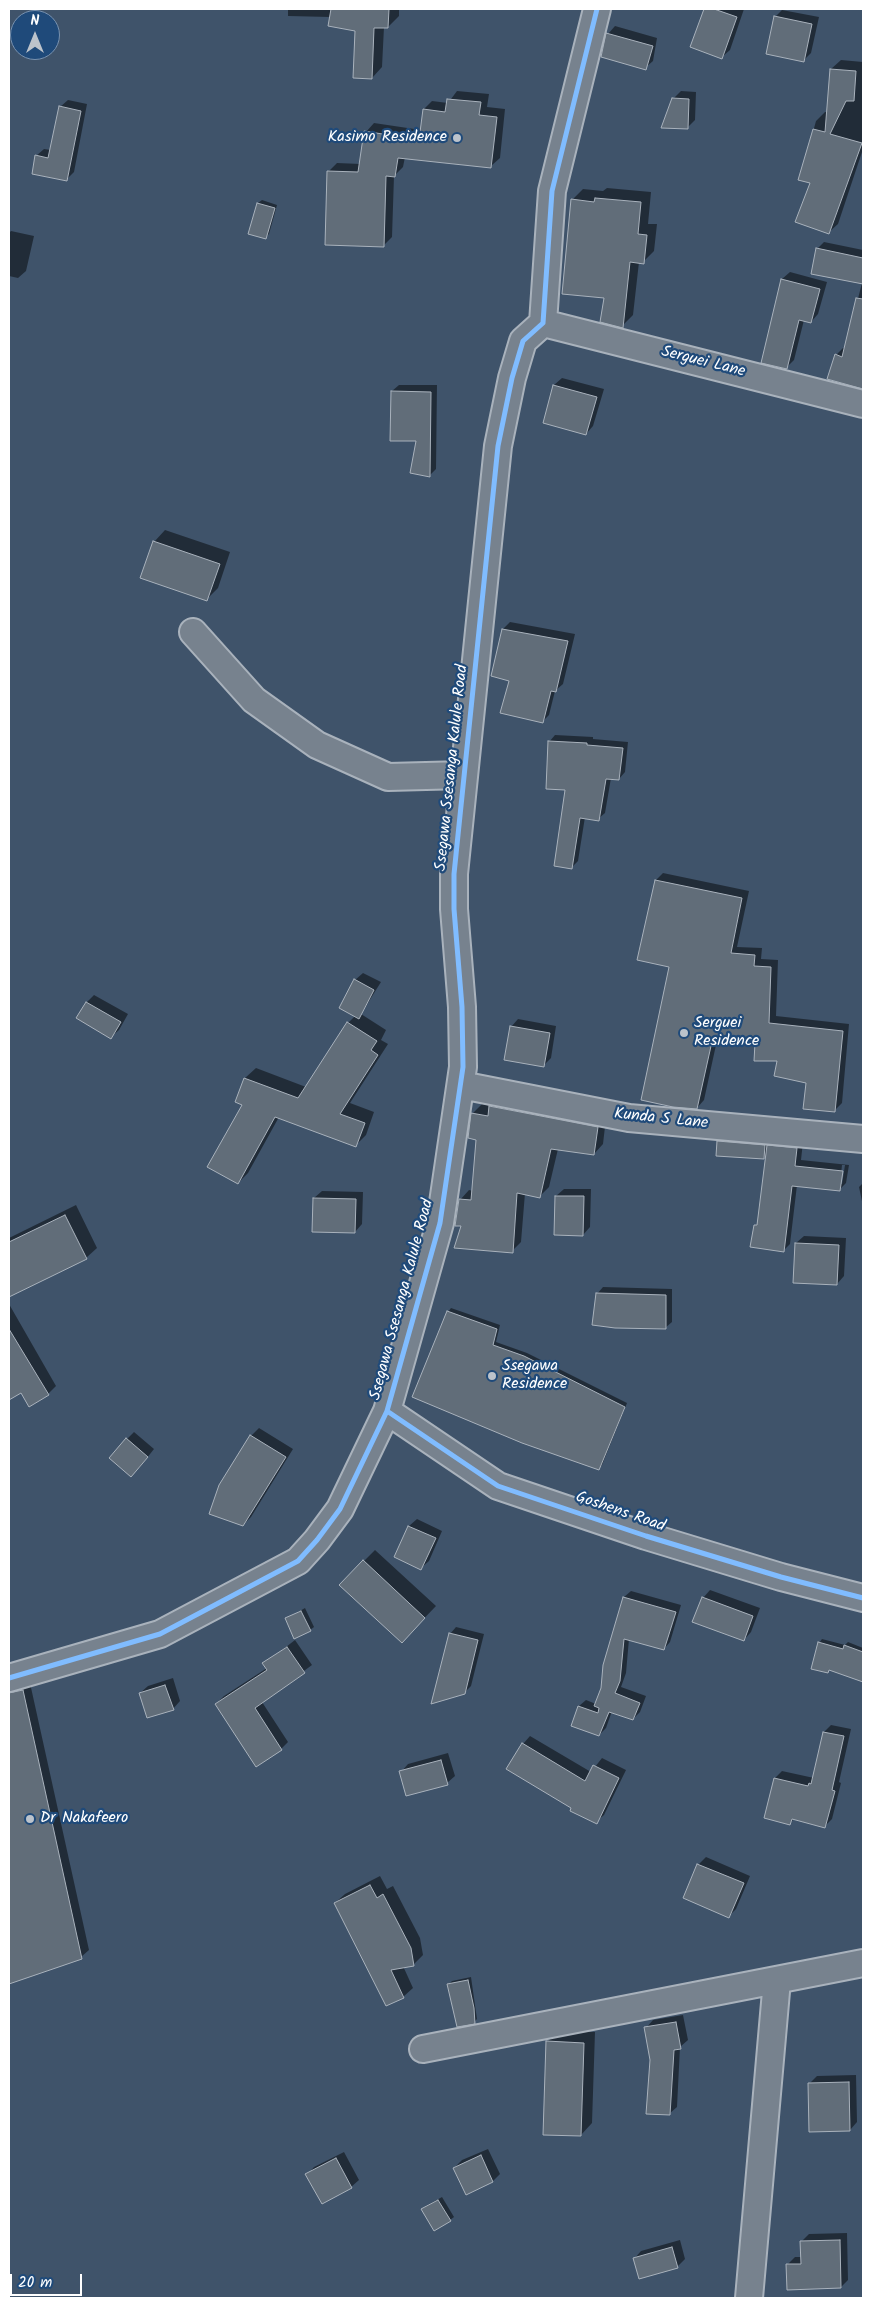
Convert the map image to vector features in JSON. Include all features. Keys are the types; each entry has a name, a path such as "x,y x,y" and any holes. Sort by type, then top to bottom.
{"street":[{"path":"543,323 552,191 597,9"},
{"name":"Serguei Lane","path":"543,323 863,404"},
{"name":"Ssegawa Ssesanga Kalule Road","path":"9,1678 160,1634 298,1561 318,1540 340,1509 387,1411 440,1223 461,1085 463,1066 462,1007 454,909 454,874 498,446 512,378 523,340 543,323"},
{"path":"193,632 254,700 317,745 388,777 464,775"},
{"name":"Kunda S Lane","path":"461,1085 629,1118 863,1139"},
{"name":"Goshens Road","path":"387,1411 498,1486 646,1536 781,1577 863,1598"},
{"path":"423,2049 863,1963"},
{"path":"749,2298 777,1980"}],"building":[{"path":"331,9 389,9 388,28 374,28 372,79 353,78 355,31 328,26"},
{"path":"704,9 714,9 737,17 722,59 690,47"},
{"path":"774,16 812,24 804,62 766,54"},
{"path":"606,33 653,46 646,70 601,57"},
{"path":"830,69 856,71 854,101 846,101 830,134 862,143 829,234 795,222 810,183 798,180 813,129 825,132"},
{"path":"672,98 689,99 688,129 661,128"},
{"path":"447,99 481,102 479,115 497,117 491,168 398,158 395,177 386,176 384,247 325,245 327,171 358,172 364,131 419,140 423,109 445,112"},
{"path":"59,106 81,111 67,181 32,174 35,155 48,158"},
{"path":"595,198 641,202 638,234 647,235 644,264 630,262 623,328 600,322 604,298 562,294 571,199 594,202"},
{"path":"257,203 275,208 266,239 248,234"},
{"path":"816,248 863,258 863,284 811,274"},
{"path":"781,279 820,289 811,323 799,320 787,369 761,363"},
{"path":"856,298 863,299 863,389 827,379 835,354 842,357"},
{"path":"553,385 597,397 586,435 543,423"},
{"path":"391,391 431,392 430,477 410,473 416,441 390,441"},
{"path":"153,541 220,564 207,601 140,578"},
{"path":"502,629 568,641 556,692 551,691 543,723 500,713 509,681 491,676"},
{"path":"548,741 587,743 587,745 623,748 619,780 606,779 599,821 580,818 572,869 554,866 565,790 546,789"},
{"name":"Serguei Residence","path":"655,880 742,898 731,953 755,955 754,966 771,967 769,1023 843,1031 835,1112 803,1109 806,1083 774,1076 777,1061 754,1061 755,1043 711,1046 697,1109 673,1107 641,1100 669,967 637,960"},
{"path":"354,979 374,990 359,1019 339,1008"},
{"path":"86,1002 121,1022 111,1039 76,1018"},
{"path":"347,1022 377,1041 371,1050 378,1055 340,1114 365,1123 356,1147 275,1117 238,1184 207,1167 242,1105 235,1102 244,1078 298,1098"},
{"path":"510,1026 550,1033 544,1067 504,1060"},
{"path":"489,1106 598,1127 594,1155 551,1149 540,1198 517,1193 513,1253 454,1248 461,1226 455,1226 459,1199 471,1200 476,1140 468,1138 471,1113 488,1116"},
{"path":"717,1141 765,1145 764,1159 716,1156"},
{"path":"767,1145 797,1148 795,1166 843,1171 840,1191 792,1186 784,1252 750,1247 754,1225 757,1225"},
{"path":"555,1196 584,1196 583,1236 554,1235"},
{"path":"313,1198 356,1199 355,1233 312,1232"},
{"path":"65,1215 87,1259 9,1297 9,1242"},
{"path":"795,1243 839,1245 837,1285 793,1283"},
{"path":"596,1293 666,1295 666,1329 615,1328 592,1325"},
{"name":"Ssegawa Residence","path":"447,1311 497,1329 493,1345 524,1356 625,1407 599,1470 522,1443 412,1397"},
{"path":"9,1329 49,1395 29,1407 21,1393 9,1400"},
{"path":"250,1435 286,1457 243,1526 209,1514 219,1485"},
{"path":"126,1438 148,1457 131,1477 109,1458"},
{"path":"408,1526 436,1538 421,1570 394,1557"},
{"path":"363,1560 425,1618 402,1643 339,1585"},
{"path":"623,1597 676,1612 664,1650 624,1639 620,1681 615,1693 640,1703 633,1720 609,1712 599,1736 571,1726 578,1706 598,1713 599,1708 594,1706 601,1688 603,1665"},
{"path":"702,1597 753,1616 744,1641 692,1622"},
{"path":"301,1611 311,1631 294,1639 285,1618"},
{"path":"449,1633 478,1640 465,1694 431,1704"},
{"path":"818,1642 843,1649 844,1645 863,1652 863,1682 829,1670 828,1673 811,1669"},
{"path":"287,1647 305,1673 255,1708 282,1750 256,1767 215,1704 267,1670 262,1663"},
{"path":"165,1685 174,1710 147,1718 139,1693"},
{"name":"Dr Nakafeero","path":"23,1690 82,1959 9,1984 9,1693"},
{"path":"823,1732 844,1736 832,1790 835,1791 825,1828 792,1819 790,1825 764,1818 774,1778 808,1786 809,1783 811,1784"},
{"path":"522,1743 585,1781 593,1765 619,1778 597,1824 570,1811 571,1808 506,1769"},
{"path":"441,1760 448,1785 406,1796 399,1771"},
{"path":"697,1864 744,1883 729,1918 683,1898"},
{"path":"370,1885 377,1898 383,1894 411,1948 414,1966 391,1970 404,1998 386,2006 334,1903"},
{"path":"468,1980 474,2008 475,2024 457,2027 447,1984"},
{"path":"676,2022 681,2049 674,2050 670,2115 646,2114 650,2060 644,2027"},
{"path":"546,2041 584,2043 581,2136 543,2135"},
{"path":"849,2082 850,2131 809,2132 808,2083"},
{"path":"481,2155 493,2182 466,2195 453,2168"},
{"path":"336,2158 352,2188 322,2204 305,2174"},
{"path":"438,2200 451,2221 434,2231 421,2209"},
{"path":"840,2240 841,2288 787,2290 786,2264 801,2264 800,2241"},
{"path":"672,2247 678,2268 639,2279 633,2258"}],"cycle path":[{"path":"9,1678 160,1634 298,1561 317,1540 340,1509 387,1411 440,1223 463,1067 462,1007 454,909 454,874 498,446 512,378 523,341 543,323 552,191 597,9"},
{"path":"387,1411 498,1486 646,1536 781,1577 863,1598"}],"place":[{"name":"Kasimo Residence","path":"457,138"},
{"name":"Serguei Residence","path":"684,1033"},
{"name":"Ssegawa Residence","path":"492,1376"},
{"name":"Dr Nakafeero","path":"30,1819"}]}
